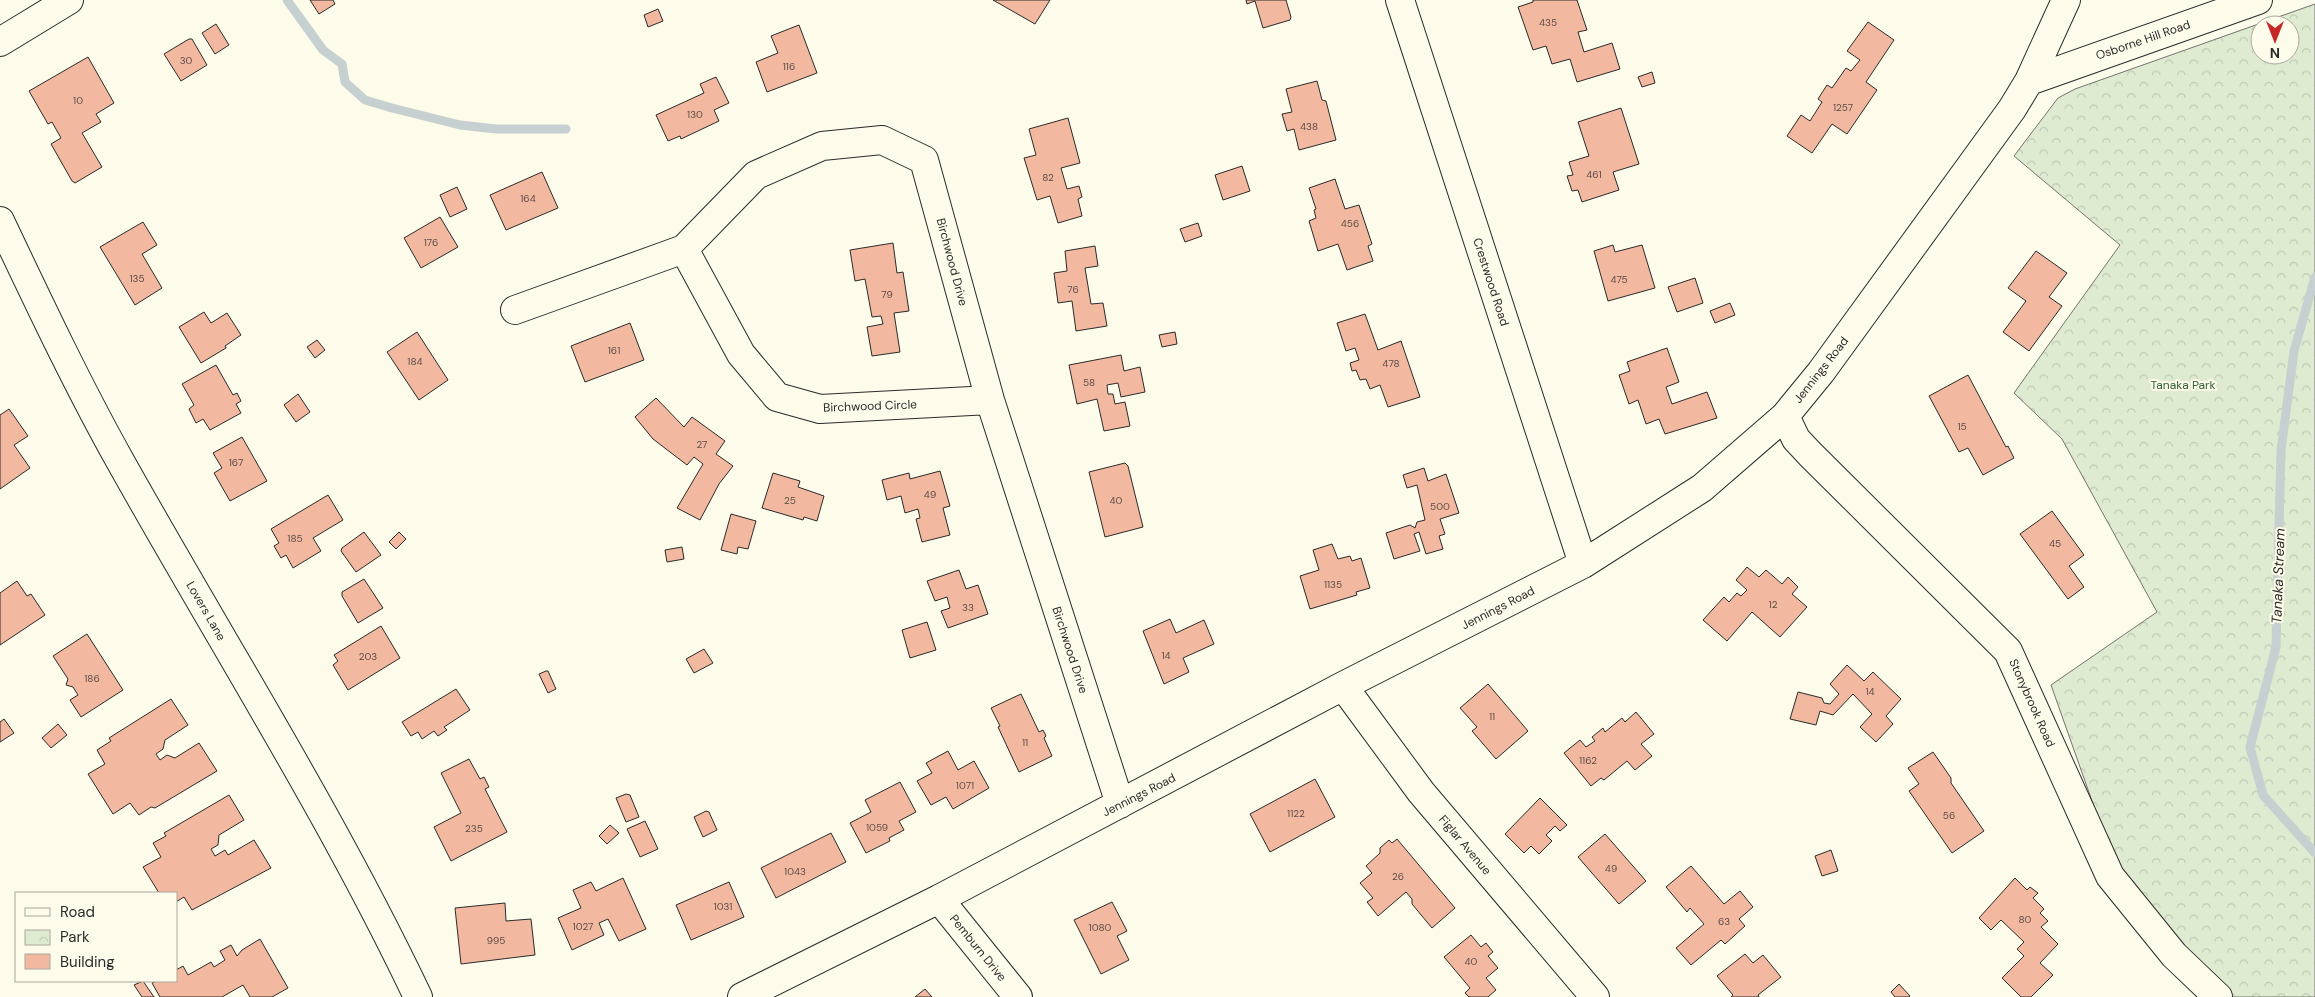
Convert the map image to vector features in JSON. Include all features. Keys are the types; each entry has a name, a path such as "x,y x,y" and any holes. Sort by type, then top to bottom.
{"street":[{"path":"0,42 69,0"},
{"name":"Crestwood Road","path":"1400,0 1583,564"},
{"name":"Jennings Road","path":"742,997 939,899 1343,686 1583,564 1702,488 1785,416 1821,372 2012,109 2029,80 2066,0"},
{"name":"Osborne Hill Road","path":"2029,80 2258,0"},
{"name":"Birchwood Drive","path":"515,310 684,249 756,175 822,146 882,140 924,160 990,400 1120,804"},
{"name":"Lovers Lane","path":"0,221 37,300 118,457 331,827 389,935 418,997"},
{"name":"Birchwood Circle","path":"684,249 741,354 777,397 820,409 990,400"},
{"name":"Stonybrook Road","path":"1785,416 1796,439 1810,454 2008,651 2110,876 2174,955 2218,997"},
{"name":"Figlar Avenue","path":"1343,686 1421,792 1595,997"},
{"name":"Pemburn Drive","path":"939,899 1018,997"}],"green space":[{"name":"Tanaka Park","path":"2315,4 2315,997 2233,997 2185,949 2114,863 2051,685 2157,612 2062,439 2014,393 2120,245 2014,156 2058,98 2075,89 2250,27 2250,65 2300,65 2300,15 2284,15"}],"building":[{"path":"310,0 333,0 335,4 319,14"},
{"path":"993,0 1050,0 1035,24"},
{"path":"1246,0 1286,0 1291,17 1290,20 1263,28 1255,1 1247,4"},
{"path":"1533,0 1577,0 1587,30 1578,32 1584,52 1612,43 1620,69 1577,82 1570,59 1552,64 1546,46 1533,50 1518,7 1533,2"},
{"path":"658,9 663,21 648,27 644,15"},
{"path":"1868,22 1894,40 1866,82 1877,90 1847,134 1832,124 1812,153 1787,136 1801,115 1810,121 1822,102 1818,99 1827,85 1832,88 1846,68 1851,71 1860,60 1847,51"},
{"path":"216,24 229,45 215,54 202,33"},
{"path":"799,25 817,73 767,92 756,62 778,53 771,36"},
{"path":"192,39 207,65 181,81 164,54"},
{"path":"88,57 114,103 96,114 101,122 82,133 102,167 75,183 72,181 51,144 61,138 52,122 48,124 29,91"},
{"path":"1652,72 1655,83 1642,87 1638,77"},
{"path":"716,77 729,103 714,110 719,121 681,139 680,136 668,141 656,115 704,93 700,84"},
{"path":"1317,81 1322,100 1326,101 1336,140 1299,150 1294,129 1287,131 1282,114 1292,112 1286,89"},
{"path":"1621,108 1639,164 1613,172 1619,190 1582,202 1578,190 1572,191 1567,176 1573,175 1569,162 1589,156 1578,122"},
{"path":"1068,118 1080,163 1061,168 1067,189 1079,186 1082,197 1078,199 1082,216 1058,223 1050,196 1037,200 1024,158 1036,155 1029,129"},
{"path":"1242,166 1250,191 1223,200 1215,175"},
{"path":"542,172 558,208 506,230 490,195"},
{"path":"1335,179 1345,209 1359,205 1372,244 1368,246 1373,261 1347,270 1338,244 1318,251 1309,221 1316,218 1314,210 1316,209 1309,188"},
{"path":"457,187 467,209 450,217 440,195"},
{"path":"440,217 458,247 421,268 404,238"},
{"path":"143,222 157,245 142,254 162,288 135,305 100,247"},
{"path":"1198,223 1202,236 1185,242 1180,229"},
{"path":"893,243 897,273 903,272 909,311 894,313 900,352 872,356 867,327 883,324 881,316 872,317 865,279 855,281 850,250"},
{"path":"1613,245 1615,252 1642,245 1655,288 1608,301 1594,251"},
{"path":"1095,246 1098,266 1085,268 1091,304 1103,303 1107,326 1076,331 1072,301 1058,303 1054,273 1067,271 1065,251"},
{"path":"2036,251 2067,273 2049,297 2062,306 2029,351 2003,332 2026,301 2008,288"},
{"path":"1695,278 1703,303 1677,312 1668,287"},
{"path":"1730,303 1735,315 1715,323 1710,311"},
{"path":"204,312 211,323 227,313 241,335 225,346 226,348 201,363 179,327"},
{"path":"1365,314 1378,350 1401,341 1420,397 1388,407 1380,385 1370,389 1366,379 1360,380 1356,370 1352,371 1350,363 1359,360 1355,348 1346,351 1337,323"},
{"path":"630,323 644,360 585,382 571,346"},
{"path":"417,332 448,380 419,400 387,352"},
{"path":"1175,332 1177,344 1162,347 1159,335"},
{"path":"317,340 325,350 315,358 307,347"},
{"path":"1667,348 1679,382 1666,387 1672,404 1707,392 1717,418 1665,434 1659,419 1646,424 1638,400 1629,404 1619,375 1630,371 1627,362"},
{"path":"1121,355 1124,371 1140,367 1145,392 1121,397 1118,383 1107,385 1108,394 1113,394 1115,404 1125,402 1130,426 1104,431 1097,399 1077,404 1069,365"},
{"path":"216,365 233,395 237,393 241,401 236,404 241,413 210,430 203,419 196,423 189,409 194,405 182,384"},
{"path":"1968,375 2006,447 2008,446 2014,458 1983,475 1968,448 1959,452 1929,396"},
{"path":"298,394 310,412 296,422 284,405"},
{"path":"656,398 684,427 692,417 725,441 716,454 733,466 719,484 700,520 677,508 703,464 694,457 687,465 653,439 635,417"},
{"path":"9,409 28,436 14,445 30,468 0,489 0,415"},
{"path":"242,437 267,481 230,501 214,473 222,468 213,453"},
{"path":"1125,463 1128,466 1143,527 1105,537 1089,472"},
{"path":"1424,468 1428,481 1446,474 1459,513 1440,519 1445,534 1439,536 1443,549 1426,554 1419,532 1414,534 1420,551 1394,559 1386,533 1410,525 1415,528 1417,522 1425,520 1417,485 1407,488 1403,475"},
{"path":"940,471 950,506 943,508 950,535 922,542 916,519 920,518 918,509 905,513 901,496 887,500 882,480 909,473 910,479"},
{"path":"773,473 800,481 798,487 824,496 817,521 804,517 803,520 762,508"},
{"path":"328,495 343,520 313,538 321,551 293,568 286,555 281,558 274,546 279,543 271,529"},
{"path":"2052,511 2084,555 2069,566 2084,587 2068,599 2020,534"},
{"path":"731,514 756,521 748,549 738,547 737,554 721,550"},
{"path":"364,532 381,555 356,572 341,551 342,548"},
{"path":"399,532 406,539 396,549 389,542"},
{"path":"1332,544 1338,559 1350,556 1352,561 1361,558 1370,588 1356,592 1357,595 1310,609 1300,576 1319,570 1313,550"},
{"path":"682,547 684,559 667,562 665,550"},
{"path":"1747,567 1759,577 1766,570 1782,584 1788,577 1798,587 1792,594 1807,607 1780,637 1752,612 1727,641 1703,620 1724,597 1729,602 1737,593 1741,596 1747,590 1736,580"},
{"path":"959,570 966,589 978,585 988,614 948,628 941,611 950,608 947,597 935,601 927,581"},
{"path":"364,579 383,608 358,623 342,596 342,592"},
{"path":"17,581 27,596 31,594 45,615 0,645 0,593"},
{"path":"1170,619 1176,633 1204,620 1214,644 1183,658 1189,672 1164,684 1143,631"},
{"path":"927,622 936,650 910,658 902,630"},
{"path":"381,626 400,658 348,690 333,665 338,661 334,655"},
{"path":"87,634 123,690 81,717 70,700 78,695 73,687 66,685 68,679 53,656"},
{"path":"704,649 713,663 694,673 686,659"},
{"path":"1847,665 1864,681 1873,672 1901,699 1886,716 1893,724 1876,742 1860,727 1872,714 1853,694 1833,715 1820,711 1816,725 1790,719 1798,692 1822,698 1824,703 1830,704 1839,694 1830,684"},
{"path":"548,671 556,689 548,693 539,674"},
{"path":"1488,684 1528,731 1496,759 1472,731 1477,727 1460,708"},
{"path":"456,689 470,710 444,727 447,730 438,736 434,731 422,739 418,732 411,736 402,722"},
{"path":"1021,694 1039,732 1043,730 1046,736 1044,738 1052,756 1019,772 991,708"},
{"path":"171,699 188,725 165,740 163,749 156,754 160,760 167,755 175,758 199,743 217,771 155,808 151,807 139,815 130,803 113,814 88,774 105,764 97,750 111,741 109,738"},
{"path":"1636,712 1654,734 1641,744 1652,756 1635,770 1627,761 1604,780 1601,778 1591,786 1564,753 1580,740 1586,747 1595,741 1592,737 1603,728 1605,732 1622,718 1625,722"},
{"path":"4,719 14,733 0,742 0,722"},
{"path":"58,724 67,735 51,748 42,738"},
{"path":"948,751 958,770 974,761 989,788 953,809 946,797 931,805 917,781 932,773 926,763"},
{"path":"1933,752 1951,778 1951,783 1984,831 1952,853 1909,791 1919,784 1908,768"},
{"path":"469,759 480,779 484,777 489,787 485,789 507,832 451,861 434,827 461,813 441,773"},
{"path":"1315,779 1335,817 1270,852 1250,814"},
{"path":"900,782 916,812 899,821 904,830 889,838 890,841 866,853 850,823 871,812 865,800"},
{"path":"626,794 630,795 639,817 626,822 616,798"},
{"path":"229,795 244,820 219,835 218,845 211,849 215,856 225,850 228,855 254,840 271,868 192,910 184,897 178,901 178,892 158,892 143,867 161,857 153,843 166,836 164,833"},
{"path":"1540,798 1567,825 1560,831 1555,826 1546,835 1552,841 1539,854 1531,846 1524,853 1505,834"},
{"path":"706,811 709,812 717,830 703,837 694,817"},
{"path":"645,821 658,849 640,857 627,829"},
{"path":"610,825 619,833 607,844 599,836"},
{"path":"831,833 846,862 776,898 761,868"},
{"path":"1605,834 1646,881 1619,904 1578,857"},
{"path":"1397,839 1455,908 1432,928 1412,904 1412,899 1406,892 1378,916 1367,902 1373,898 1360,883 1372,873 1366,866 1380,853 1380,848 1389,840 1392,843"},
{"path":"1831,850 1838,871 1822,876 1815,856"},
{"path":"1691,866 1724,904 1740,891 1753,907 1739,919 1745,926 1725,944 1721,940 1691,965 1676,948 1704,924 1690,908 1687,912 1666,887"},
{"path":"623,878 646,929 619,941 608,919 599,923 604,935 572,950 558,918 581,908 573,890 591,882 596,891"},
{"path":"2015,878 2027,890 2030,887 2038,893 2033,898 2044,909 2040,913 2048,921 2041,927 2058,944 2040,963 2053,975 2031,997 2021,997 2002,978 2024,956 2017,949 2024,942 2001,920 1991,930 1979,918"},
{"path":"729,882 744,917 691,940 676,905"},
{"path":"1112,902 1127,931 1117,936 1129,960 1101,974 1074,920"},
{"path":"505,903 506,921 531,919 535,955 461,964 455,908"},
{"path":"1471,935 1481,947 1486,943 1493,952 1488,956 1498,968 1486,978 1496,990 1488,997 1469,997 1465,993 1470,988 1444,957"},
{"path":"260,939 288,988 272,997 250,997 243,985 222,997 160,997 152,983 178,982 178,969 183,966 188,975 211,962 214,967 225,960 220,951 231,945 237,956 242,950"},
{"path":"1745,954 1753,963 1763,955 1781,977 1758,995 1759,997 1731,997 1733,995 1717,976"},
{"path":"144,982 154,997 142,997 134,985"},
{"path":"1899,984 1909,997 1895,997 1891,992"},
{"path":"925,989 932,997 915,997"}],"waterway":[{"path":"287,0 323,50 342,64 345,82 365,100 460,125 496,129 566,129"},
{"name":"Tanaka Stream","path":"2315,277 2294,351 2281,450 2276,647 2250,747 2263,795 2315,853"}]}
